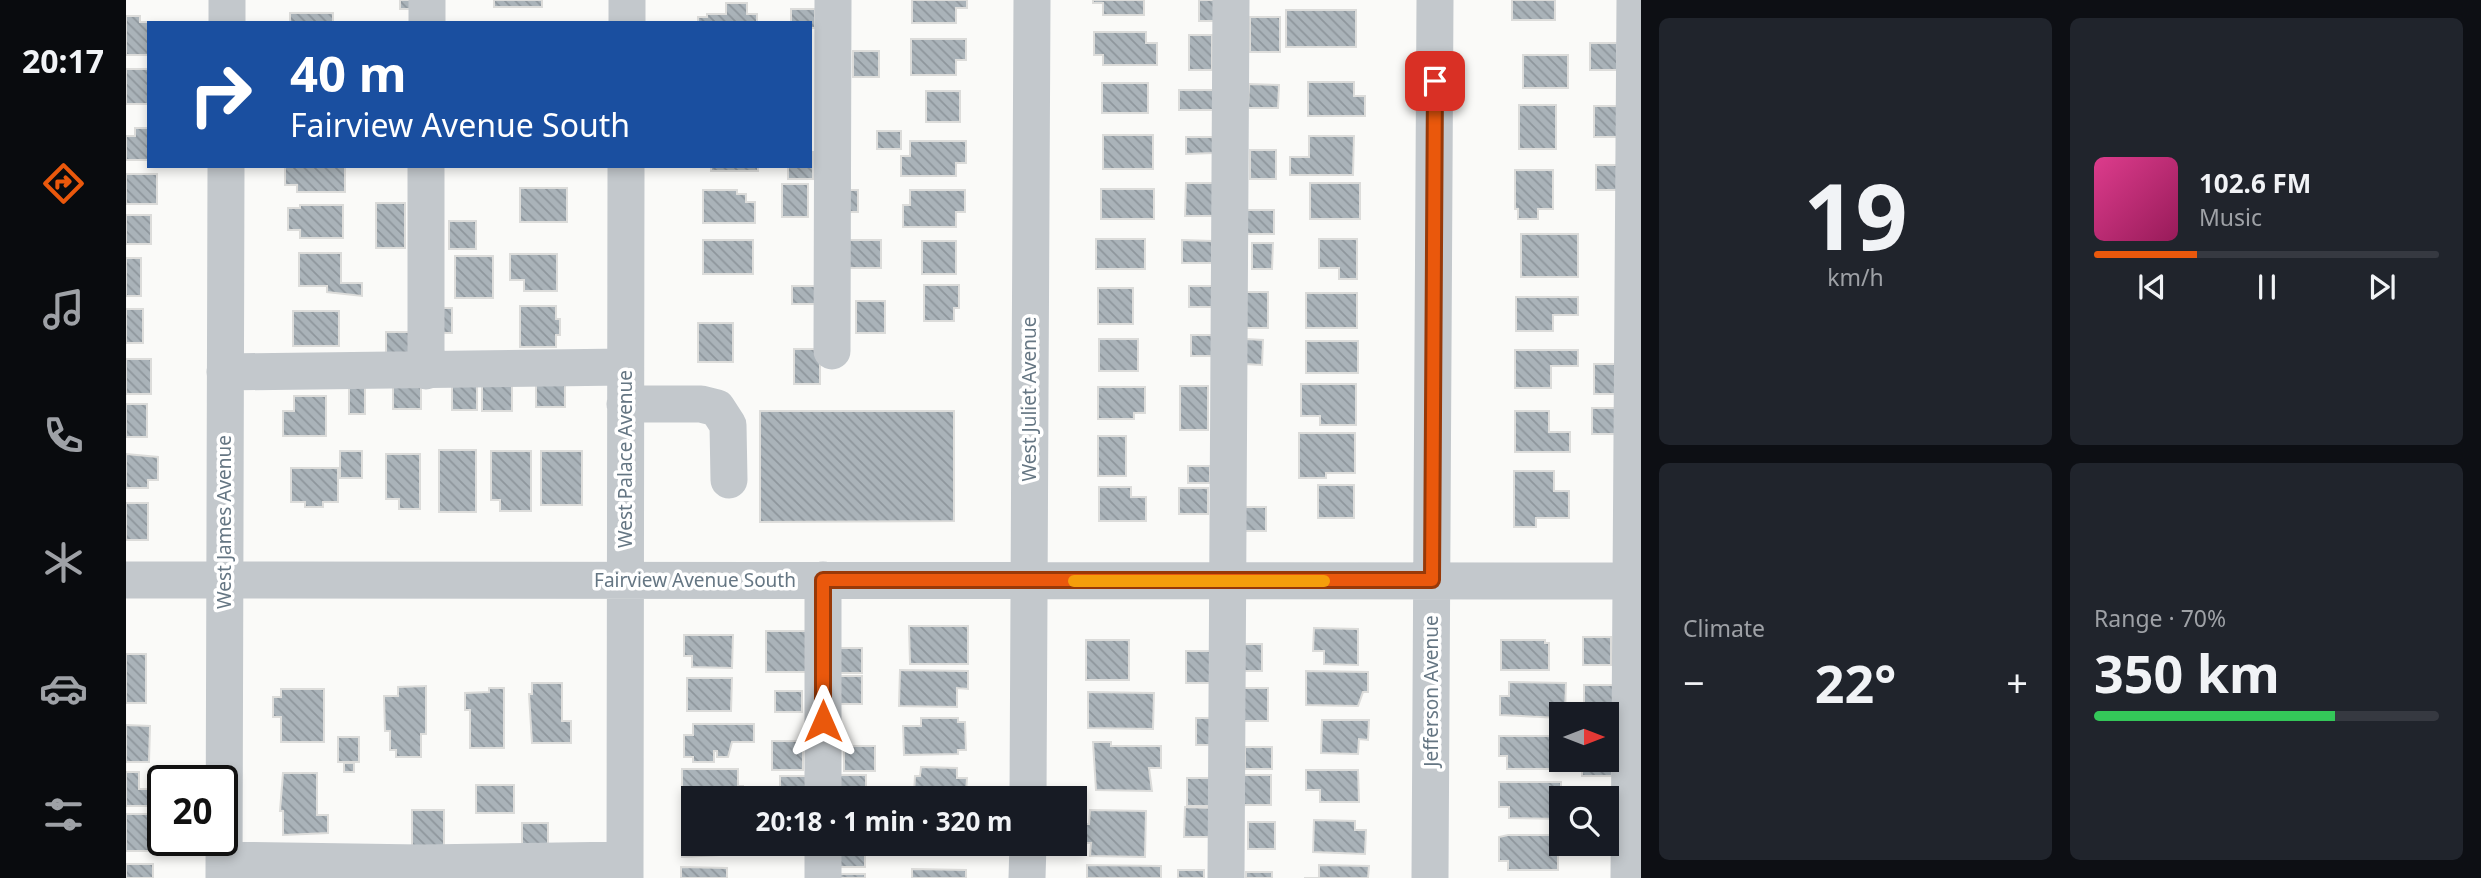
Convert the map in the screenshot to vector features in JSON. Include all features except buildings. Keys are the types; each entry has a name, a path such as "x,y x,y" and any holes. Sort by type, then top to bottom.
{"street":[{"path":"227,0 227,21"},
{"path":"427,0 427,21"},
{"path":"627,0 627,21"},
{"path":"832,351 833,0"},
{"name":"West Juliet Avenue","path":"1028,786 1032,0"},
{"path":"1226,878 1231,0"},
{"name":"Jefferson Avenue","path":"1430,878 1435,0"},
{"path":"1629,878 1635,581 1635,0"},
{"name":"West James Avenue","path":"224,869 226,168"},
{"path":"425,371 426,168"},
{"name":"West Palace Avenue","path":"625,869 626,168"},
{"path":"225,372 625,367"},
{"path":"625,404 701,404 717,408 728,425 729,480"},
{"name":"Fairview Avenue South","path":"126,580 1635,581"},
{"path":"823,580 823,786"},
{"path":"823,856 823,878"},
{"path":"1027,878 1028,856"},
{"path":"224,869 625,869"}],"slow traffic":[{"path":"1074,581 1324,581"}],"route":[{"path":"823,721 823,580 1432,580 1435,81"}]}
